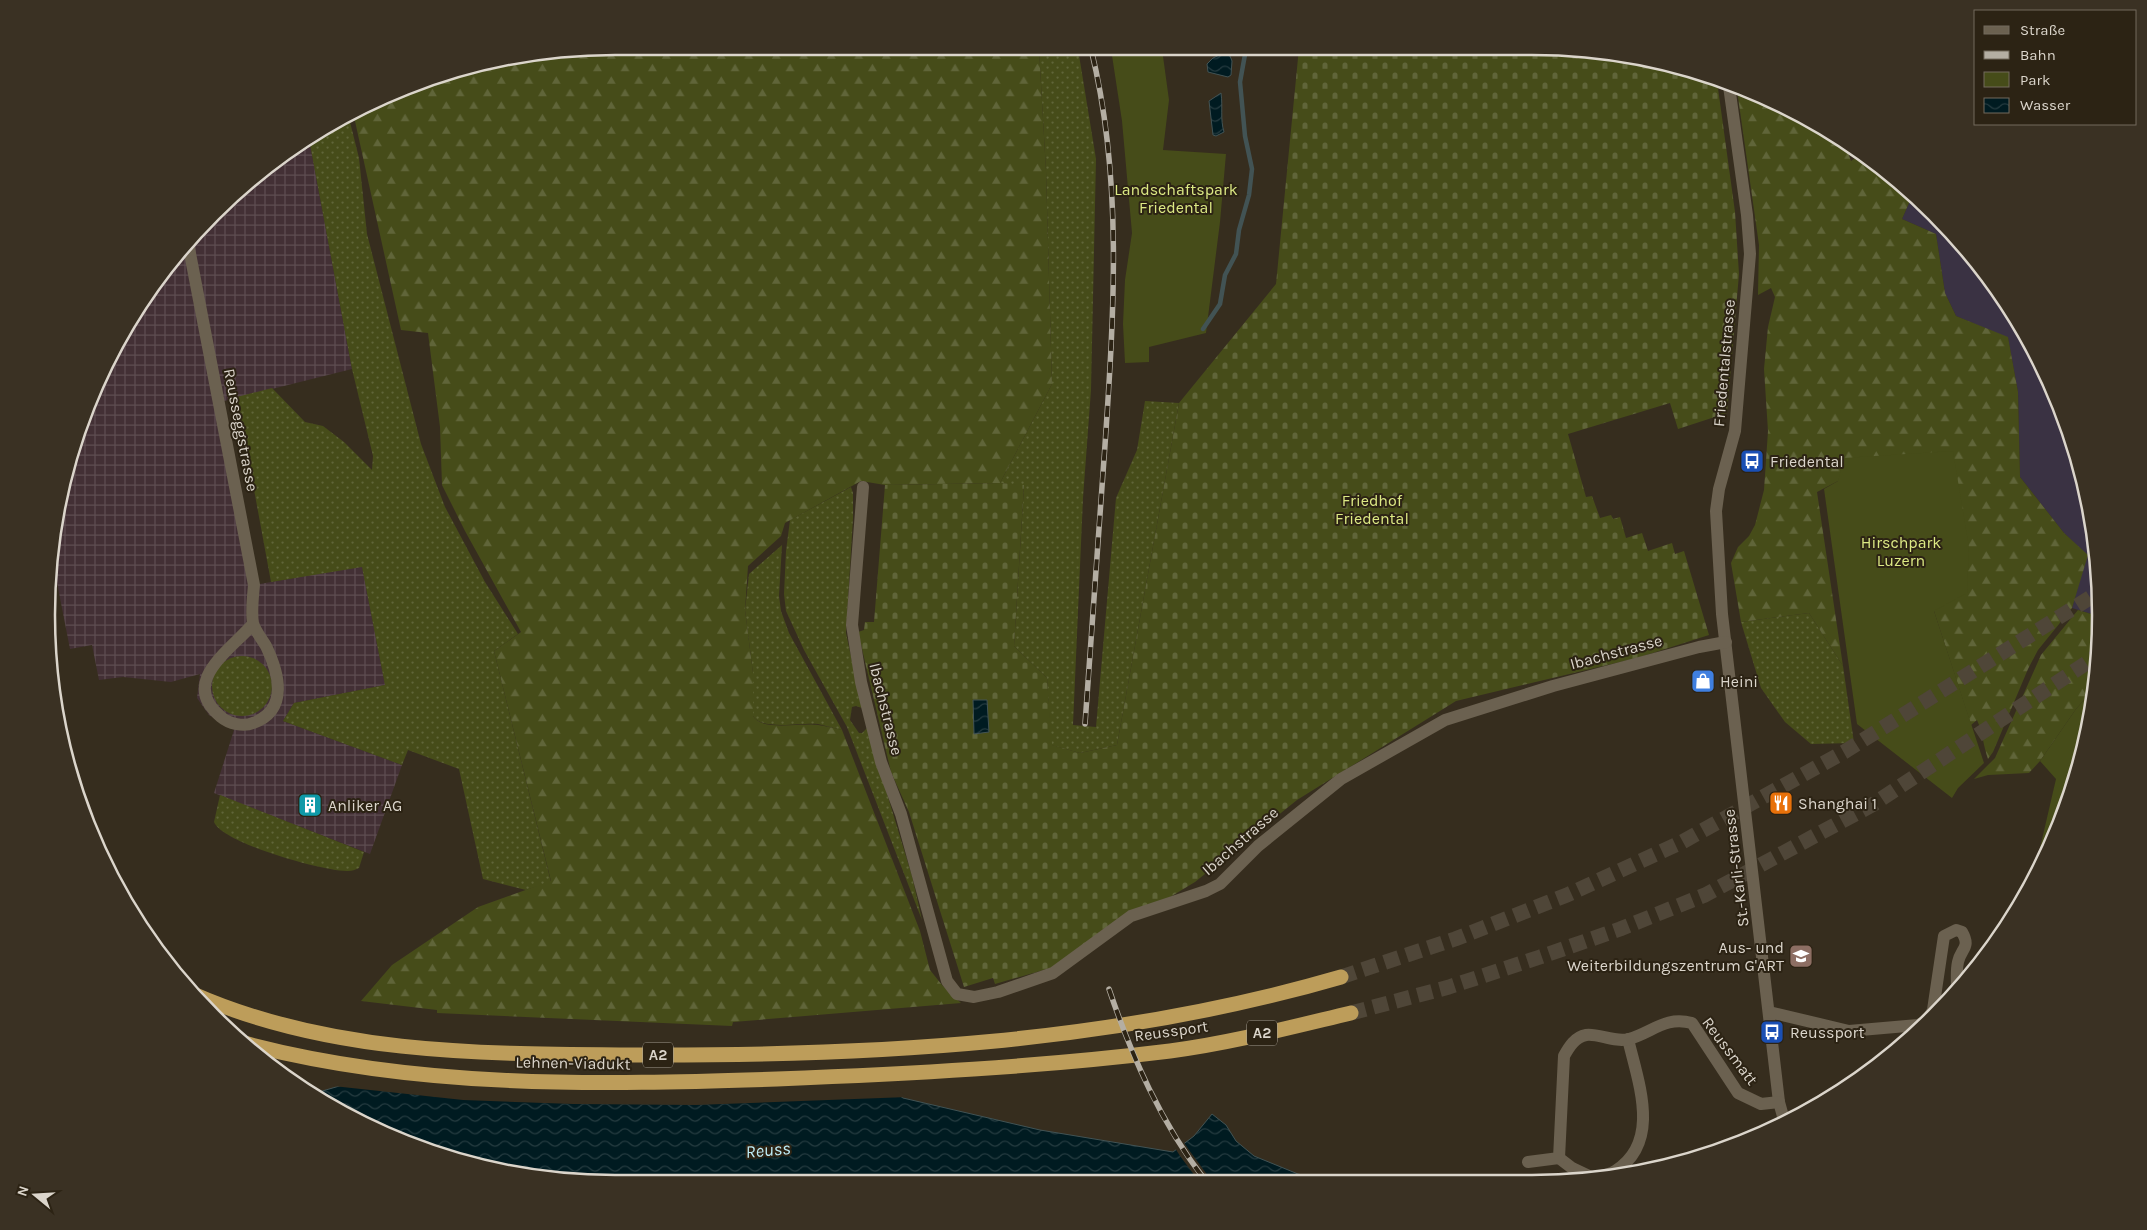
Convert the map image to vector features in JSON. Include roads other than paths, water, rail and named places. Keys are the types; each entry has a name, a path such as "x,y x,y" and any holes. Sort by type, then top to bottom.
{"highway":[{"name":"A2","path":"208,999 258,1018 343,1038 406,1047 490,1053 697,1055 814,1052 973,1043 1088,1032 1166,1020 1292,991 1340,977"},
{"name":"Reussport","path":"993,1066 1171,1050 1352,1013"},
{"name":"Lehnen-Viadukt","path":"260,1047 400,1072 575,1082 740,1080 993,1066"}],"street":[{"name":"Friedentalstrasse","path":"1726,642 1716,511 1719,489 1736,431 1750,254 1747,215 1730,92"},
{"name":"Reusseggstrasse","path":"190,251 254,585 253,624 277,673 279,695 272,710 266,716 250,725 242,725 225,721 214,711 205,694 206,681 211,668 253,624"},
{"name":"Ibachstrasse","path":"863,487 852,625 861,682 882,762 901,814 947,981 953,991 963,996 998,992 1053,973 1131,916 1206,891 1220,884 1258,846 1341,779 1444,720 1553,686 1699,647 1726,642"},
{"name":"St.-Karli-Strasse","path":"1726,642 1779,1102 1783,1116"},
{"path":"1932,1006 1944,936 1956,930 1962,932 1966,940 1965,948 1958,959 1957,979"},
{"path":"1769,1012 1848,1031 1912,1025"},
{"name":"Reussmatt","path":"1559,1158 1564,1056 1570,1044 1586,1035 1607,1039 1628,1039 1678,1019 1692,1023 1738,1093 1761,1104 1779,1102"},
{"path":"1619,1168 1630,1158 1641,1141 1644,1122 1642,1099 1628,1039"},
{"path":"1528,1162 1559,1158 1582,1173"}],"water":[{"path":"1219,55 1230,55 1232,61 1231,75 1228,77 1208,72 1207,64"},
{"path":"1221,93 1224,132 1216,136 1213,135 1209,101"},
{"path":"973,700 987,700 989,732 974,734"},
{"name":"Reuss","path":"456,1052 854,1064 903,1098 1040,1130 1173,1152 1194,1136 1212,1114 1226,1125 1236,1141 1254,1156 1303,1175 578,1174 506,1164 470,1156 435,1145 367,1117 321,1091"}],"waterway":[{"path":"1203,329 1220,304 1225,275 1236,254 1239,230 1249,195 1252,169 1245,136 1240,82 1245,55"}],"tunnel":[{"path":"1341,977 1455,939 1567,895 1682,842 1844,752 2092,597"},
{"path":"1351,1013 1449,987 1540,957 1620,929 1705,895 1872,805 2090,661"}],"railway":[{"path":"1085,724 1113,296 1112,196 1108,147 1092,55"},
{"path":"1109,989 1149,1089 1175,1136 1201,1175"}],"place":[{"name":"Friedental","path":"1752,461"},
{"name":"Heini","path":"1703,681"},
{"name":"Shanghai 1","path":"1781,803"},
{"name":"Anliker AG","path":"310,805"},
{"name":"Aus- und Weiterbildungszentrum G'ART","path":"1801,956"},
{"name":"Reussport","path":"1772,1032"}],"park label":[{"name":"Landschaftspark Friedental","path":"1176,198"},
{"name":"Friedhof Friedental","path":"1372,509"},
{"name":"Hirschpark Luzern","path":"1901,551"}]}
